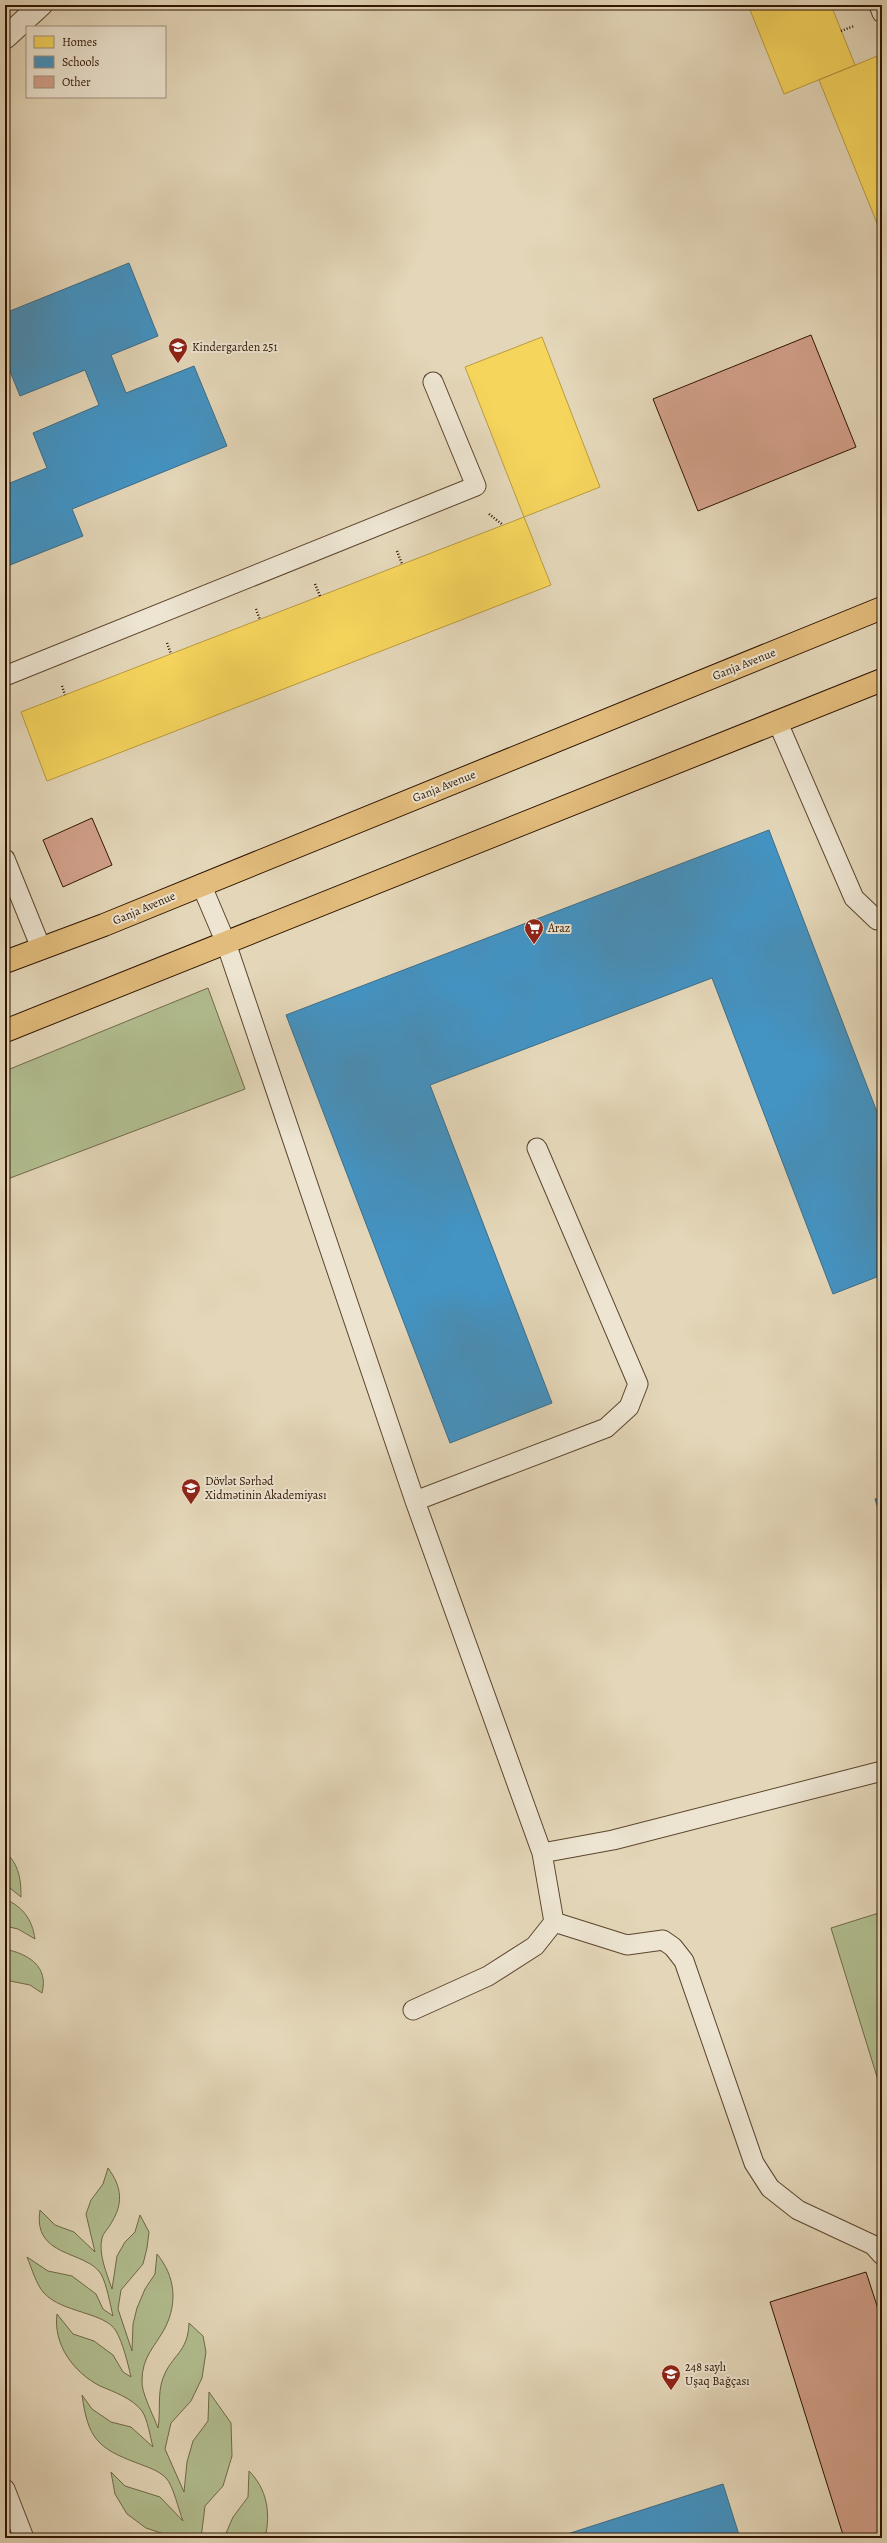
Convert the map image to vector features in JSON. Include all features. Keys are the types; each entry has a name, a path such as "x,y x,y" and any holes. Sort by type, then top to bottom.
{"main road":[{"name":"Ganja Avenue","path":"5,962 104,925 201,884 882,608"},
{"path":"5,1031 778,723 882,680"}],"street":[{"path":"5,38 40,5"}],"lane":[{"path":"879,5 882,13"},
{"path":"5,676 476,486 433,382"},
{"path":"778,723 854,898 877,920 882,920"},
{"path":"5,860 41,948"},
{"path":"201,884 226,943 415,1501 542,1853 554,1922 535,1946 488,1976 413,2010"},
{"path":"415,1501 606,1428 629,1408 638,1384 538,1148"},
{"path":"542,1853 613,1840 882,1771"},
{"path":"554,1922 627,1946 663,1940 673,1947 684,1961 754,2163 770,2188 798,2210 873,2245 882,2255"},
{"path":"5,2489 24,2538"}],"green space":[{"path":"208,988 245,1089 5,1180 5,1071"},
{"path":"5,1852 10,1857 18,1872 21,1897 5,1884"},
{"path":"5,1899 17,1906 26,1914 32,1925 35,1939 18,1929 5,1926"},
{"path":"882,1912 882,2093 831,1928"},
{"path":"5,1949 21,1954 35,1963 42,1975 42,1993 30,1985 5,1980"},
{"path":"108,2168 116,2182 120,2196 118,2210 104,2233 101,2244 102,2257 112,2289 117,2256 125,2242 135,2232 140,2215 149,2232 143,2264 121,2290 118,2309 132,2351 133,2324 137,2308 145,2289 155,2274 157,2254 168,2271 173,2290 172,2309 169,2318 165,2328 146,2359 142,2381 142,2386 148,2404 158,2428 161,2384 167,2370 186,2341 189,2323 203,2336 206,2352 202,2378 191,2401 171,2423 165,2449 184,2492 187,2462 193,2441 208,2421 209,2392 231,2423 232,2456 223,2486 205,2506 201,2538 176,2538 146,2528 127,2514 115,2494 111,2472 125,2486 160,2497 183,2521 169,2481 166,2478 152,2469 123,2458 112,2452 97,2440 91,2431 84,2410 82,2395 92,2409 111,2422 131,2427 153,2447 146,2419 138,2406 90,2380 73,2365 58,2336 57,2314 73,2334 94,2341 113,2355 123,2372 131,2377 121,2341 116,2331 103,2320 61,2305 44,2293 36,2281 27,2257 48,2271 72,2276 96,2294 103,2309 113,2316 107,2289 101,2274 94,2266 52,2245 44,2237 40,2226 40,2210 55,2225 74,2232 95,2252 86,2214 91,2200 103,2184"},
{"path":"249,2471 260,2486 266,2502 268,2520 265,2538 224,2538 233,2517 248,2497"}],"building: Homes":[{"path":"748,5 831,5 855,65 784,94"},
{"path":"882,54 882,227 879,228 819,80"},
{"path":"542,337 600,487 524,517 465,367"},
{"path":"524,517 551,585 47,781 21,712"}],"building: Schools":[{"path":"129,263 158,336 111,355 126,393 194,366 227,446 72,509 83,536 5,567 5,485 47,468 33,433 99,405 85,370 20,396 5,359 5,313"},
{"path":"769,830 882,1125 882,1275 833,1294 712,978 430,1085 552,1403 450,1443 286,1015"},
{"path":"882,1497 882,1521 875,1499"},
{"path":"723,2484 740,2538 562,2538 561,2536"}],"building: Other":[{"path":"811,335 856,447 698,511 653,399"},
{"path":"92,818 112,865 63,887 43,840"},
{"path":"866,2272 882,2321 882,2538 844,2538 770,2302"}],"place":[{"name":"Kindergarden 251","path":"178,364"},
{"name":"Araz","path":"534,945"},
{"name":"Dövlət Sərhəd Xidmətinin Akademiyası","path":"191,1505"},
{"name":"248 saylı Uşaq Bağçası","path":"671,2391"}]}
